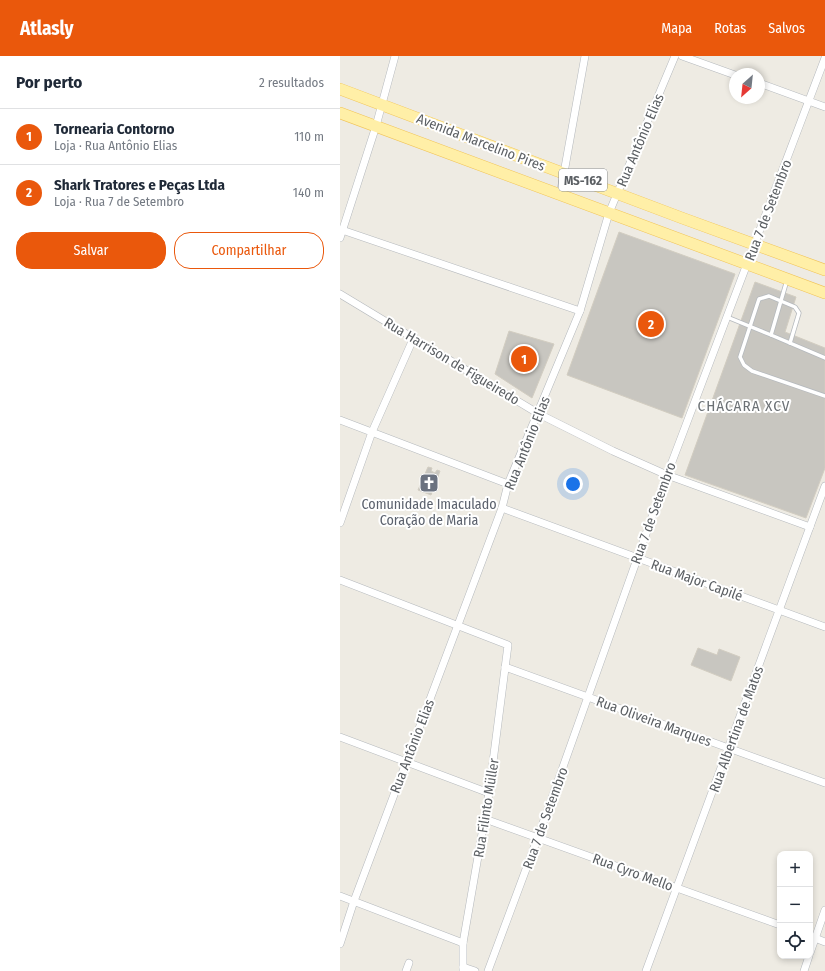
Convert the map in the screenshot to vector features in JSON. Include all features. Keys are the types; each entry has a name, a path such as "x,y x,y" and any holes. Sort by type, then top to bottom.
{"main road":[{"name":"Avenida Marcelino Pires","path":"340,89 682,218 825,270"},
{"name":"Avenida Marcelino Pires","path":"340,113 825,293"}],"street":[{"path":"340,238 376,126 395,56"},
{"path":"560,195 585,56"},
{"name":"Rua Antônio Elias","path":"340,944 354,901 406,761 502,508 508,484 539,414 580,311 609,213 675,56"},
{"path":"682,56 729,73"},
{"name":"Rua 7 de Setembro","path":"488,971 538,837 667,475 747,264 756,244 825,58"},
{"path":"765,85 825,107"},
{"path":"342,230 580,311"},
{"name":"Rua Harrison de Figueiredo","path":"340,294 414,337 539,414 667,475 810,527"},
{"path":"340,523 372,432 414,337"},
{"path":"340,420 508,484"},
{"name":"Rua Albertina de Matos","path":"646,971 729,748 778,609 825,486"},
{"name":"Rua Major Capilé","path":"502,508 521,513 637,558 825,627"},
{"path":"340,580 457,626"},
{"name":"Rua Filinto Müller","path":"457,626 508,644 490,794 463,943 463,969"},
{"name":"Rua Oliveira Marques","path":"505,667 825,783"},
{"path":"340,736 490,794"},
{"name":"Rua Cyro Mello","path":"485,819 777,924"},
{"path":"340,896 463,943"},
{"path":"813,935 825,910"},
{"path":"813,937 825,942"},
{"path":"804,971 808,959"},
{"path":"406,971 409,963"},
{"path":"463,969 475,971"}],"lane":[{"path":"772,335 787,279"},
{"path":"790,343 799,314 795,307 769,296 759,299 740,358 744,365 752,371 825,396"},
{"path":"727,317 825,358"}],"building":[{"path":"619,232 735,274 682,418 567,375"},
{"path":"755,282 796,297 785,332 825,348 825,468 806,518 685,475"},
{"path":"509,331 554,344 532,398 495,374"},
{"name":"Comunidade Imaculado Coração de Maria","path":"428,467 432,468 431,471 435,473 437,470 440,471 431,495 418,490"},
{"path":"698,648 717,655 719,649 740,657 731,681 691,665"}],"place":[{"name":"Shark Tratores e Peças Ltda","path":"651,324"},
{"name":"Tornearia Contorno","path":"524,359"},
{"name":"Comunidade Imaculado Coração de Maria","path":"429,483"}],"district":[{"name":"CHÁCARA XCV","path":"744,406"}]}
